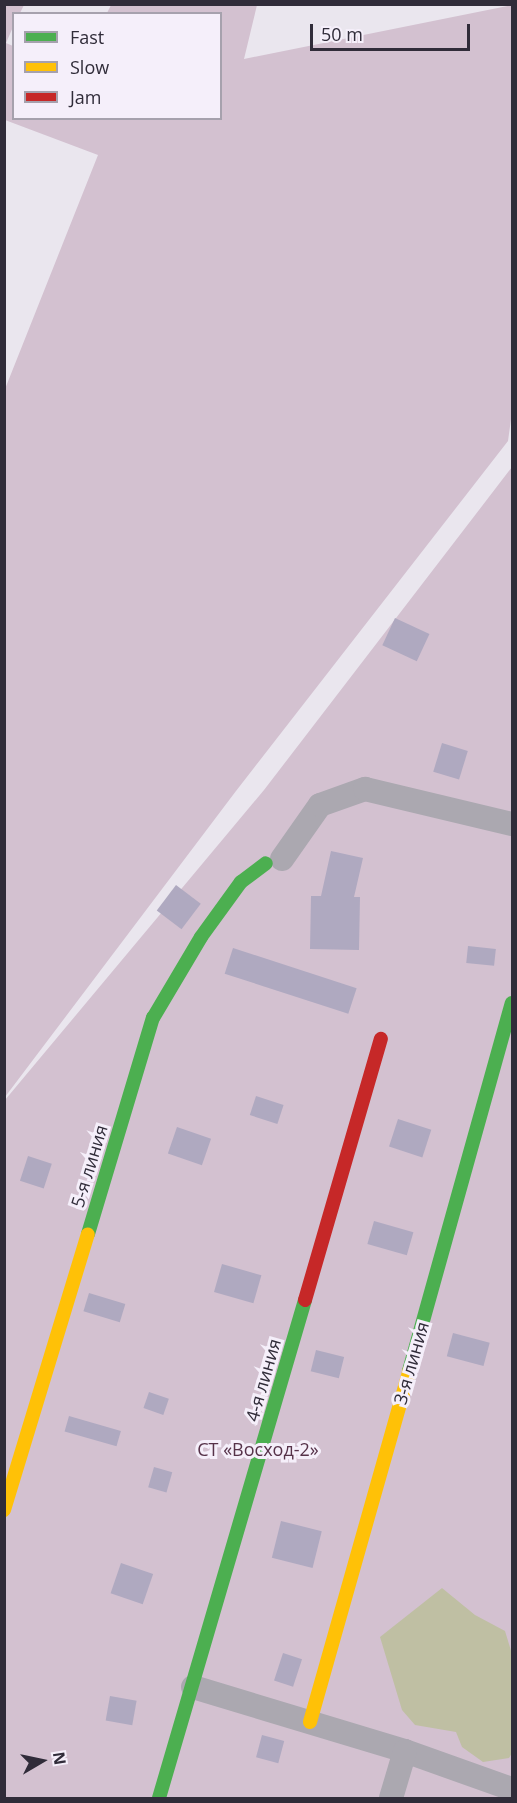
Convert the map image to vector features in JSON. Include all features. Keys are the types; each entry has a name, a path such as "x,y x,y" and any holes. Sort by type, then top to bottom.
{"street":[{"path":"274,861 320,805 365,789 513,824"},
{"name":"5-я линия","path":"4,1510 153,1018 201,937 241,882 274,861"},
{"name":"3-я линия","path":"310,1722 513,1003"},
{"name":"4-я линия","path":"159,1798 381,1039"},
{"path":"193,1687 405,1751 513,1788"},
{"path":"391,1798 405,1751"}],"green space":[{"path":"5,4 24,5 20,12 12,12 12,29 6,43 12,46 12,120 222,120 222,12 108,12 111,5 257,5 244,59 512,5 512,412 508,441 236,791 5,1097 5,389 98,155 5,120"},
{"name":"СТ «Восход-2»","path":"512,467 512,1798 5,1798 5,1100 264,790"}],"shaded area":[{"path":"442,1588 475,1615 505,1631 512,1654 512,1753 509,1758 483,1762 462,1747 456,1732 415,1725 402,1710 380,1637"}],"building":[{"path":"395,618 429,634 417,661 382,645"},
{"path":"442,743 468,751 459,780 433,772"},
{"path":"331,851 363,858 354,897 360,897 359,950 310,949 311,896 321,896"},
{"path":"176,885 201,904 181,929 157,911"},
{"path":"468,946 496,949 494,966 466,963"},
{"path":"233,948 357,988 348,1014 225,974"},
{"path":"256,1096 284,1105 277,1124 250,1115"},
{"path":"398,1119 431,1130 422,1157 389,1147"},
{"path":"177,1127 211,1139 202,1165 168,1153"},
{"path":"28,1156 52,1164 44,1188 20,1181"},
{"path":"374,1221 413,1232 407,1255 367,1244"},
{"path":"222,1264 261,1275 253,1303 214,1292"},
{"path":"89,1293 125,1304 120,1322 83,1311"},
{"path":"453,1333 490,1343 483,1366 447,1356"},
{"path":"316,1350 344,1357 339,1378 311,1371"},
{"path":"149,1392 169,1399 163,1415 143,1408"},
{"path":"69,1416 121,1431 116,1446 65,1431"},
{"path":"154,1467 172,1472 166,1492 148,1487"},
{"path":"281,1521 322,1531 313,1568 272,1558"},
{"path":"121,1563 153,1574 143,1604 111,1593"},
{"path":"283,1653 302,1659 293,1687 274,1681"},
{"path":"110,1696 137,1701 132,1725 106,1721"},
{"path":"262,1735 284,1741 278,1763 256,1757"}],"traffic: fast":[{"path":"88,1234 153,1018 201,937 241,882 266,863"},
{"path":"409,1371 512,1003"},
{"path":"159,1798 305,1300"}],"traffic: slow":[{"path":"4,1510 88,1234"},
{"path":"310,1722 409,1371"}],"traffic: jam":[{"path":"305,1300 381,1039"}]}
